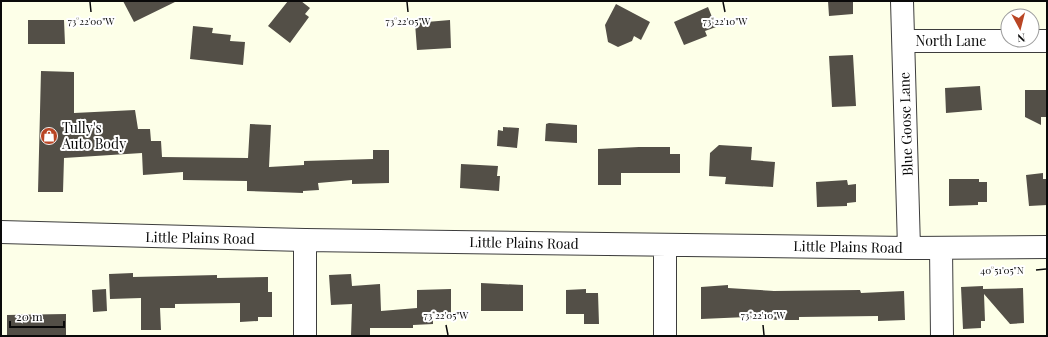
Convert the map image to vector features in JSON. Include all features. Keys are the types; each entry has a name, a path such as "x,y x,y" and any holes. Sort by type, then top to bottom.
{"street":[{"name":"Blue Goose Lane","path":"902,1 909,248"},
{"name":"North Lane","path":"904,41 1047,41"},
{"name":"Little Plains Road","path":"1,232 305,240 909,248 1047,247"},
{"path":"305,240 305,336"},
{"path":"665,245 666,336"},
{"path":"941,248 942,336"}],"building":[{"path":"123,1 177,1 134,22"},
{"path":"288,1 301,1 310,8 305,14 309,17 290,43 268,26"},
{"path":"828,1 853,1 853,14 829,16"},
{"path":"616,4 650,22 641,40 634,36 632,41 618,47 608,42 605,25"},
{"path":"708,7 716,27 705,31 707,36 684,45 674,22"},
{"path":"28,20 64,20 65,44 28,44"},
{"path":"450,20 451,48 417,50 415,23"},
{"path":"193,26 213,28 212,33 231,35 230,41 245,42 243,65 190,59"},
{"path":"853,55 856,106 832,107 829,56"},
{"path":"41,71 74,72 74,113 135,110 138,129 150,129 151,141 161,141 162,157 248,158 250,124 271,125 269,167 304,165 304,161 373,159 373,150 389,150 389,183 352,184 352,180 318,183 319,190 303,191 303,193 247,191 247,181 183,180 183,172 143,175 142,153 64,158 63,192 38,192"},
{"path":"980,86 982,110 946,113 945,88"},
{"path":"1025,90 1047,90 1047,117 1041,117 1041,125 1025,117"},
{"path":"546,124 577,125 577,143 545,141"},
{"path":"503,127 519,128 517,148 497,146 498,130 503,131"},
{"path":"719,145 752,147 751,160 775,162 773,187 725,184 726,177 709,176 710,153"},
{"path":"670,147 670,154 680,154 680,173 621,173 621,185 598,185 598,149"},
{"path":"461,164 498,166 497,176 500,176 499,191 460,188"},
{"path":"1043,173 1043,179 1047,179 1047,205 1029,206 1026,175"},
{"path":"949,179 979,179 979,182 987,182 987,202 978,202 978,205 949,206"},
{"path":"847,180 848,185 856,184 856,202 847,203 847,206 817,207 816,182"},
{"path":"133,273 133,277 217,275 217,278 268,277 268,292 272,292 272,317 258,317 258,321 240,322 240,303 175,304 175,308 160,308 161,330 141,330 141,298 110,299 109,274"},
{"path":"351,274 352,286 380,284 381,311 417,308 417,290 451,289 451,313 433,313 433,324 413,325 413,328 370,328 370,336 351,336 352,304 331,305 329,275"},
{"path":"481,283 523,285 523,311 481,311"},
{"path":"728,285 728,288 774,291 860,290 861,293 904,291 905,320 878,321 878,316 799,317 799,320 747,319 747,317 701,319 701,287"},
{"path":"983,286 983,289 1023,288 1024,323 1010,324 984,294 985,321 981,321 981,328 963,329 961,287"},
{"path":"106,289 107,311 93,312 92,290"},
{"path":"586,289 586,293 598,293 599,324 584,324 584,314 566,314 566,290"},
{"path":"66,314 66,336 7,336 7,315"}],"place":[{"name":"Tully's Auto Body","path":"49,136"}]}
